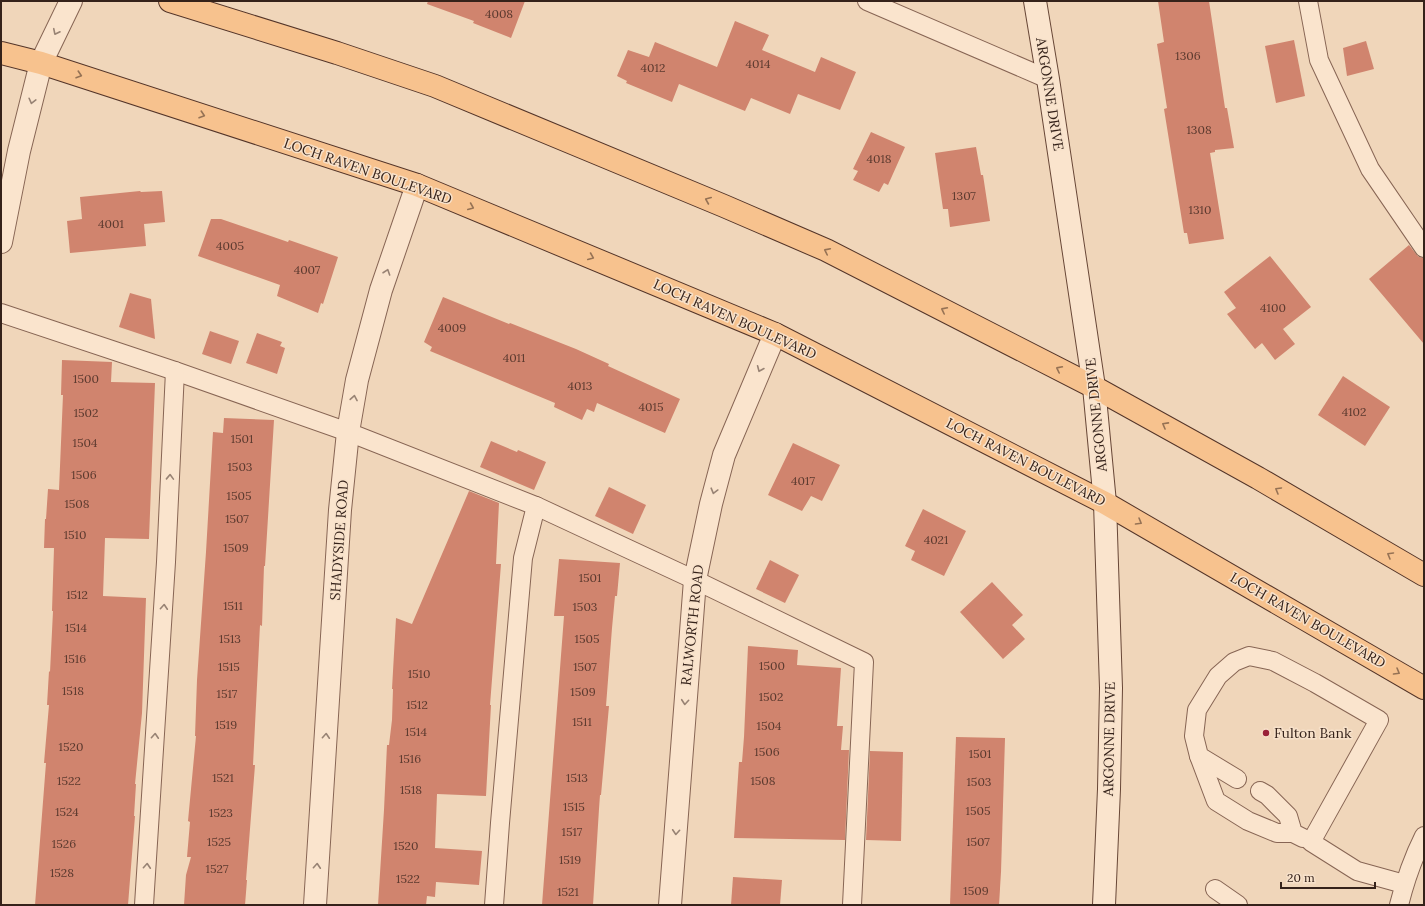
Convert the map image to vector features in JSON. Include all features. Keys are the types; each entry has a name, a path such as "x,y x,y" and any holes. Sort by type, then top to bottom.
{"main road":[{"path":"170,1 337,53 435,86 826,250 1094,387 1231,463 1424,575"},
{"name":"LOCH RAVEN BOULEVARD","path":"1,53 41,63 417,185 776,334 1105,503 1424,688"}],"street":[{"path":"1,242 19,151 41,63 71,1"},
{"name":"ARGONNE DRIVE","path":"1035,1 1094,387 1105,503 1111,688 1109,789 1104,905"},
{"name":"SHADYSIDE ROAD","path":"315,905 340,510 348,432 357,380 381,290 417,185"},
{"name":"RALWORTH ROAD","path":"670,905 683,716 695,580 711,504 724,455 776,334"}],"lane":[{"path":"867,1 1048,80"},
{"path":"1308,1 1319,60 1370,169 1424,248"},
{"path":"1,313 175,371 348,432 536,506 695,580 864,662 852,905"},
{"path":"144,905 166,562 175,371"},
{"path":"494,905 523,558 536,506"},
{"path":"1311,842 1379,720 1315,683 1273,661 1249,656 1234,662 1218,676 1197,710 1194,736 1199,756 1216,800 1248,821 1277,833 1293,833 1311,842 1357,871 1404,884"},
{"path":"1199,756 1237,779"},
{"path":"1260,791 1267,795 1288,816 1293,833"},
{"path":"1399,905 1404,884 1424,836"},
{"path":"1215,889 1238,905"}],"building":[{"path":"428,1 525,1 511,38 473,23 474,21 427,4"},
{"path":"1158,1 1209,1 1225,108 1227,108 1234,148 1215,150 1215,152 1210,153 1224,239 1189,244 1187,233 1184,233 1164,109 1167,108 1157,44 1164,42"},
{"path":"735,21 769,35 762,50 815,72 821,57 856,72 840,110 798,94 790,114 751,98 745,111 679,84 672,102 626,83 627,81 617,76 628,50 649,57 655,42 717,67"},
{"path":"1294,40 1305,96 1276,103 1265,46"},
{"path":"1366,41 1374,69 1347,76 1343,48"},
{"path":"871,132 905,147 888,185 884,183 879,192 853,180 858,171 853,169"},
{"path":"976,147 981,175 983,175 990,221 950,227 948,209 943,209 935,153"},
{"path":"140,191 162,191 165,222 144,224 146,246 70,253 67,221 82,219 80,197"},
{"path":"211,219 221,219 338,257 323,304 321,303 318,313 277,296 280,285 198,256"},
{"path":"1409,245 1419,257 1424,258 1424,344 1369,279"},
{"path":"1270,256 1311,307 1283,329 1295,344 1275,360 1262,343 1255,349 1227,314 1236,308 1224,292"},
{"path":"130,293 151,299 155,339 119,327"},
{"path":"443,297 576,349 609,364 608,366 680,399 665,433 597,403 594,412 587,409 582,420 554,407 555,403 430,351 432,347 424,342"},
{"path":"210,331 239,341 231,364 202,354"},
{"path":"257,333 282,342 280,346 285,348 277,374 246,363"},
{"path":"62,360 112,362 111,382 155,383 149,539 105,538 103,596 146,598 142,713 135,784 135,816 128,905 35,905 46,763 44,763 49,705 47,705 53,611 54,548 44,548 45,519 48,489 59,490 63,395 61,395"},
{"path":"1343,376 1390,407 1365,446 1318,415"},
{"path":"224,418 274,420 264,566 262,626 260,625 253,765 255,765 245,905 184,905 186,875 191,857 187,857 190,822 188,821 196,736 197,680 213,432 223,433"},
{"path":"491,441 517,452 518,450 546,462 534,490 480,467"},
{"path":"793,443 840,465 822,501 811,496 802,511 768,495"},
{"path":"609,487 646,505 633,534 595,516"},
{"path":"469,491 499,503 496,564 501,564 490,705 486,796 437,794 435,848 482,851 479,885 436,882 435,897 427,896 426,905 378,905 387,745 389,745 392,720 392,689 396,618 412,624"},
{"path":"923,509 966,531 944,576 911,560 915,551 905,546"},
{"path":"559,559 620,563 612,628 606,706 609,706 600,795 593,905 542,905 564,616 554,616"},
{"path":"770,560 799,575 785,603 756,589"},
{"path":"992,582 1023,615 1012,625 1025,639 1003,659 960,612"},
{"path":"748,646 798,650 797,665 841,668 837,726 843,726 841,750 849,750 845,840 734,838 739,762 742,762 744,737"},
{"path":"956,737 1005,738 999,905 950,905"},
{"path":"870,751 903,752 901,841 866,840"},
{"path":"733,877 782,880 780,905 731,905"}],"place":[{"name":"Fulton Bank","path":"1266,733"}]}
